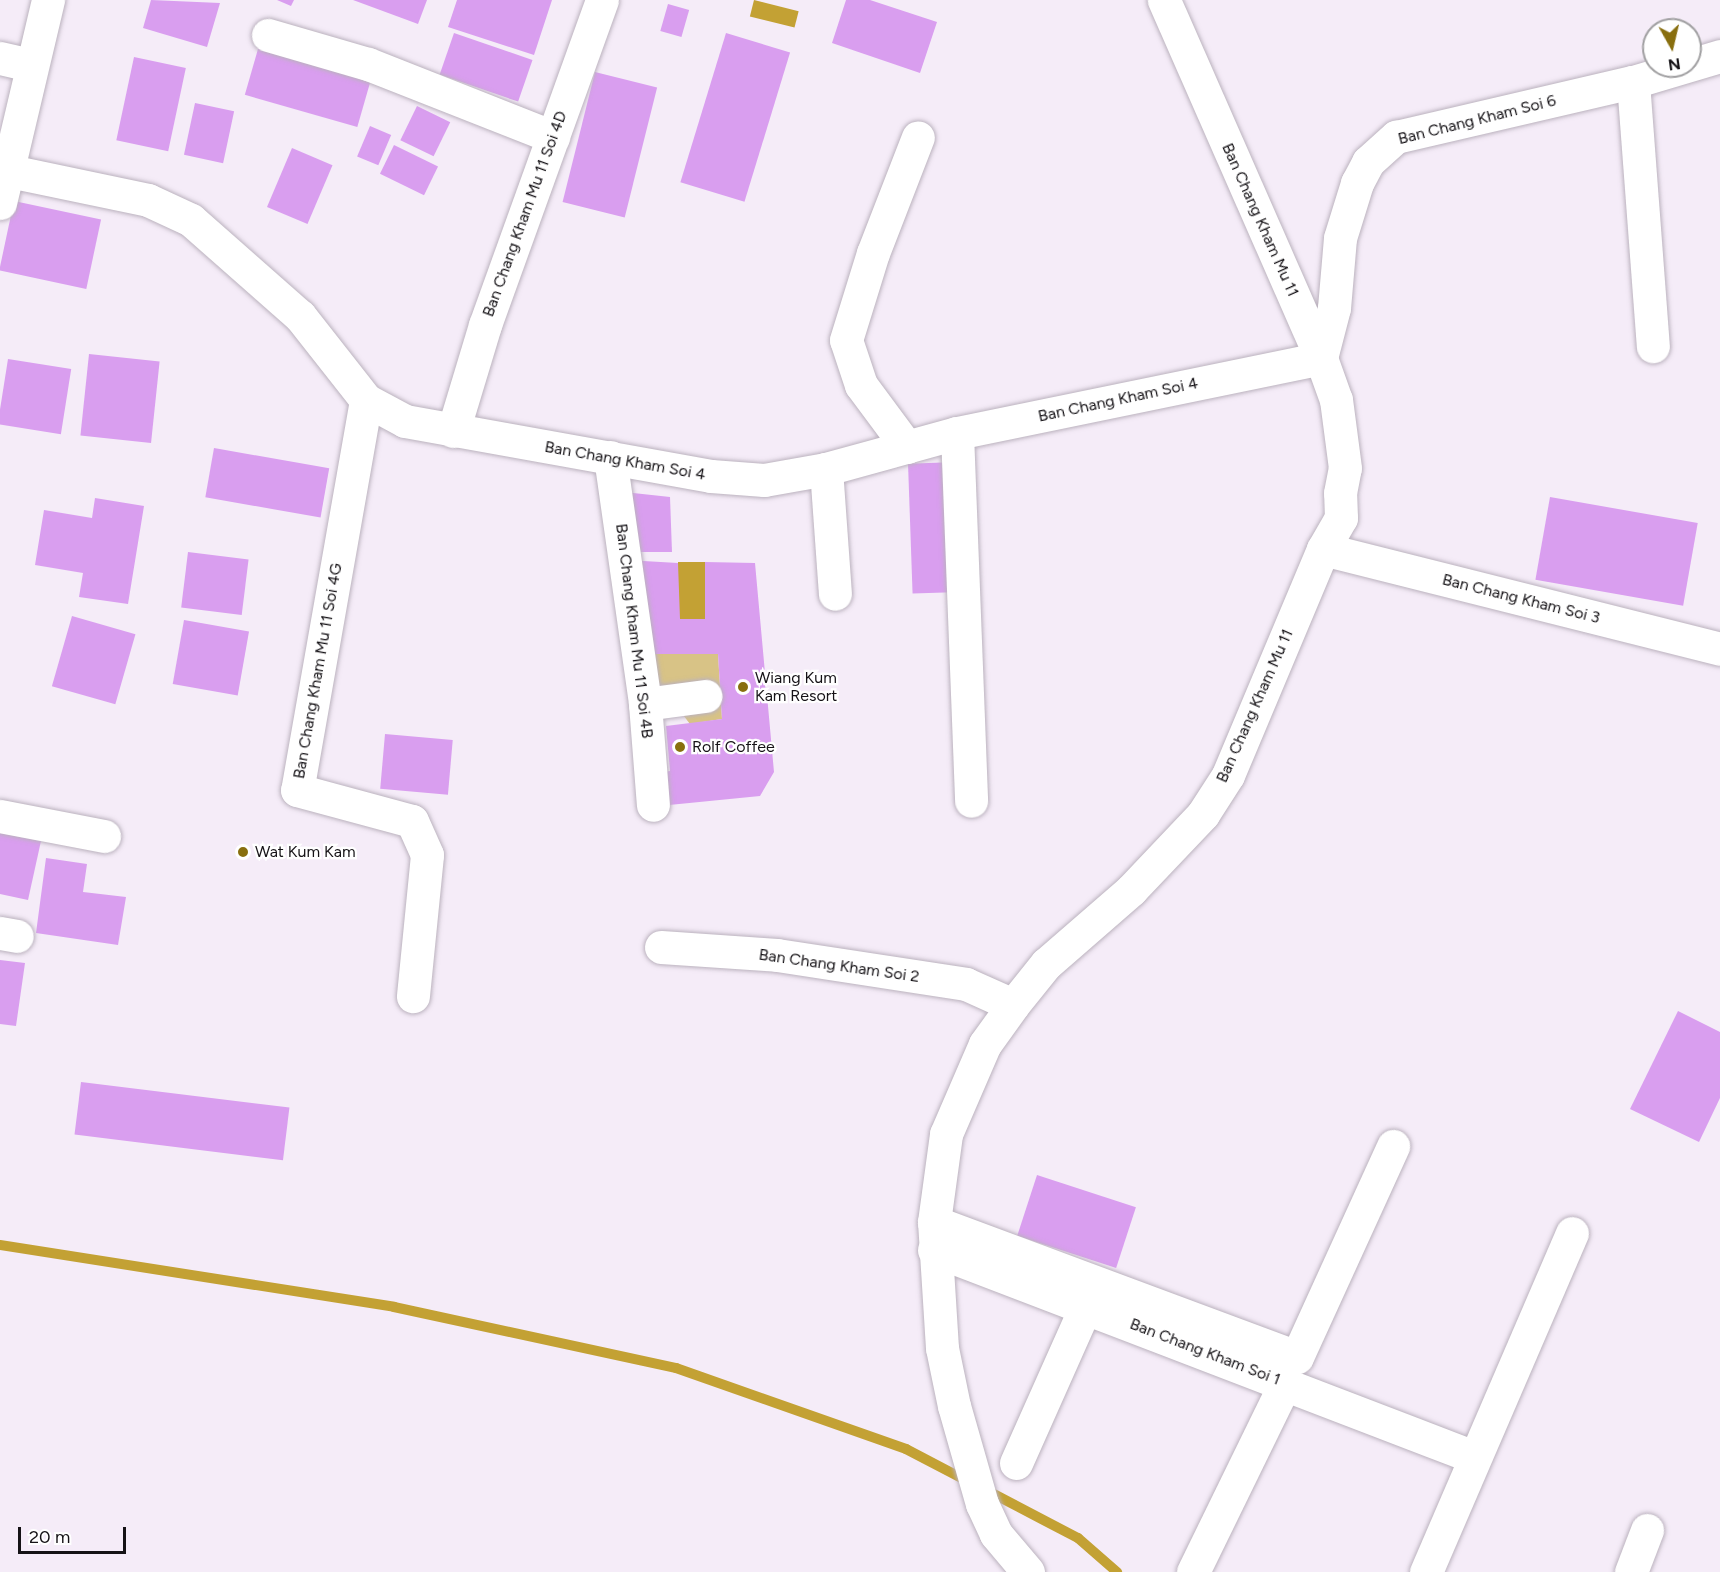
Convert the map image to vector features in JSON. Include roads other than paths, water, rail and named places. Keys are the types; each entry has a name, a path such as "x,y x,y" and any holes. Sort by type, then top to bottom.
{"street":[{"path":"0,203 15,62 48,0"},
{"name":"Ban Chang Kham Mu 11 Soi 4D","path":"453,430 484,325 602,0"},
{"name":"Ban Chang Kham Mu 11","path":"1028,1572 996,1534 982,1504 942,1348 934,1236 946,1134 985,1044 1013,1005 1046,964 1131,890 1203,814 1228,775 1323,549 1341,518 1340,493 1345,468 1336,399 1321,358 1164,0"},
{"path":"268,35 368,64 552,137"},
{"name":"Ban Chang Kham Soi 6","path":"1321,358 1334,308 1340,238 1357,183 1368,162 1396,137 1633,82 1720,56"},
{"path":"1633,82 1653,346"},
{"path":"907,447 861,385 846,340 873,253 918,137"},
{"name":"Ban Chang Kham Soi 4","path":"4,169 148,200 191,220 300,316 366,400 405,421 711,476 764,480 826,469 957,433 1321,358"},
{"name":"Ban Chang Kham Mu 11 Soi 4G","path":"366,400 297,790 412,821 427,855 413,996"},
{"path":"957,433 971,801"},
{"name":"Ban Chang Kham Mu 11 Soi 4B","path":"610,458 645,704 653,805"},
{"path":"826,469 835,594"},
{"name":"Ban Chang Kham Soi 3","path":"1323,549 1720,649"},
{"path":"645,704 705,696"},
{"path":"0,816 104,836"},
{"name":"Ban Chang Kham Soi 2","path":"661,947 777,955 966,984 1013,1005"},
{"path":"934,1236 1298,1357 1393,1146"},
{"path":"1426,1572 1572,1233"},
{"name":"Ban Chang Kham Soi 1","path":"934,1236 1086,1306 1474,1457"},
{"path":"1016,1463 1086,1306"},
{"path":"1193,1572 1285,1383"},
{"path":"1631,1572 1647,1530"}],"waterway":[{"path":"0,1245 394,1307 676,1368 906,1449 969,1482"},
{"path":"986,1490 1078,1538 1117,1572"}],"place":[{"name":"Wiang Kum Kam Resort","path":"743,687"},
{"name":"Rolf Coffee","path":"680,747"},
{"name":"Wat Kum Kam","path":"243,852"}]}
